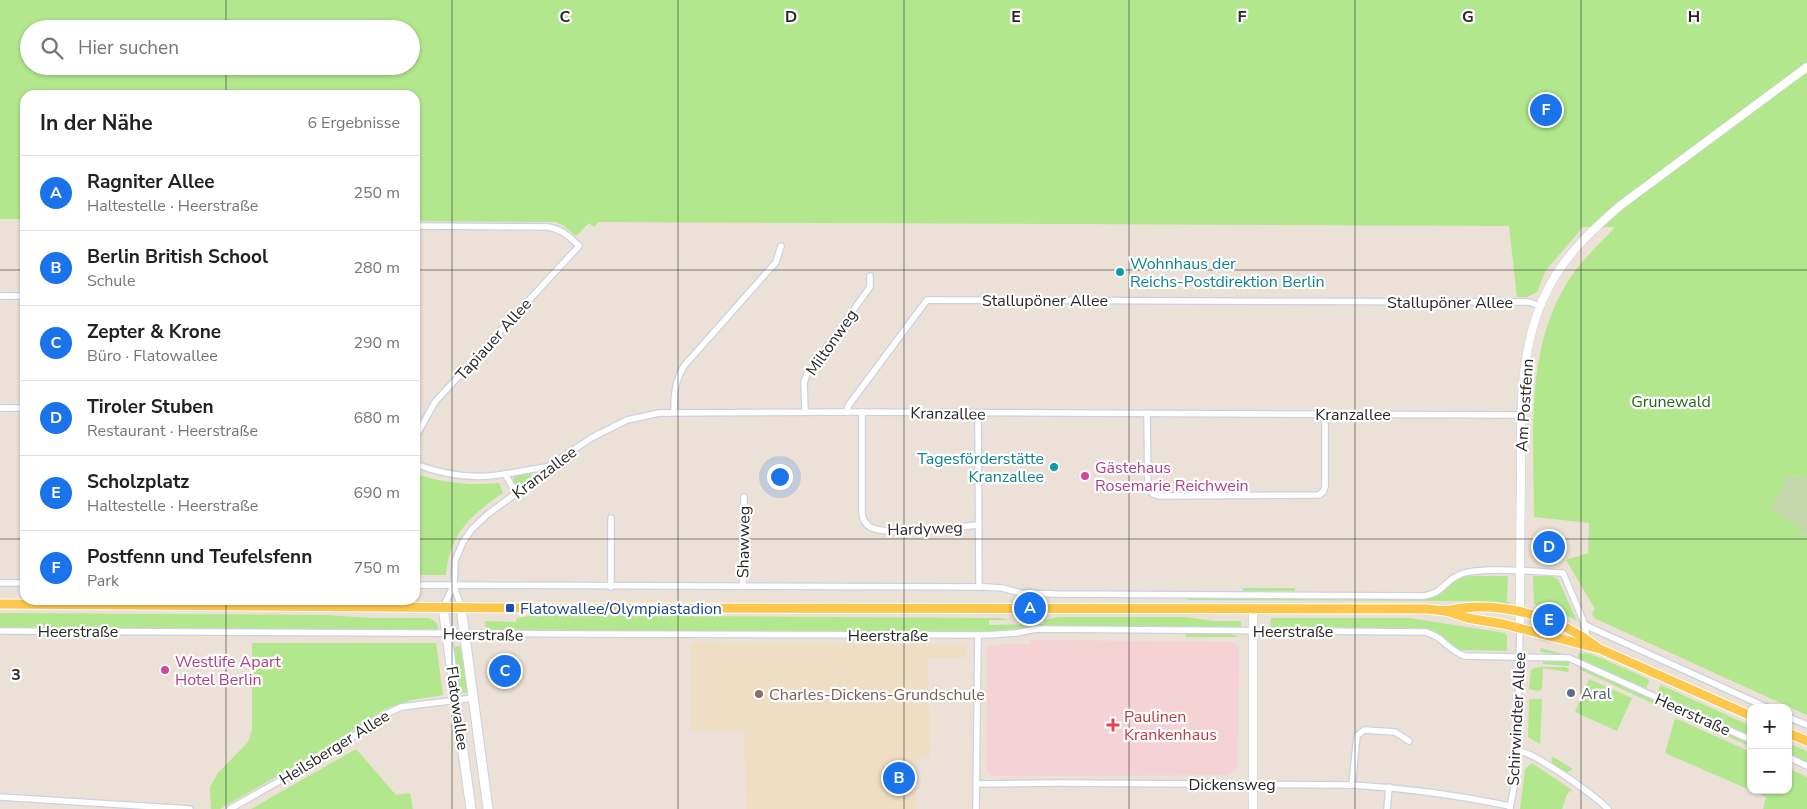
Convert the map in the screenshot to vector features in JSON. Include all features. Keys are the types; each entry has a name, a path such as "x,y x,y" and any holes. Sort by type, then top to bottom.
{"main road":[{"name":"Heerstraße","path":"0,604 20,604"},
{"name":"Heerstraße","path":"148,605 1427,609 1446,611 1467,618 1520,628 1600,650 1747,714"},
{"name":"Flatowallee","path":"443,607 471,809"},
{"name":"Flatowallee","path":"461,607 488,809"},
{"name":"Heerstraße","path":"1446,611 1474,607 1520,612 1548,620 1588,640 1600,650"},
{"path":"1792,735 1807,741"}],"street":[{"name":"Am Postfenn","path":"1520,628 1522,379 1527,352 1548,288 1560,267 1592,229 1621,205 1807,67"},
{"name":"Tapiauer Allee","path":"420,226 557,228 578,246 435,402 420,429"},
{"path":"674,412 678,375 776,262 781,246"},
{"name":"Miltonweg","path":"805,412 804,382 806,374 870,287 870,276"},
{"path":"0,296 20,296"},
{"name":"Stallupöner Allee","path":"847,412 848,406 927,300 1529,302 1541,306"},
{"path":"0,408 20,408"},
{"name":"Kranzallee","path":"454,585 456,561 467,534 488,514 534,480 547,467 612,427 643,416 674,412 1521,415"},
{"name":"Hardyweg","path":"862,412 862,514 864,521 869,526 876,529 899,531 978,525"},
{"path":"1147,413 1148,488 1153,494 1159,496 1319,495 1323,492 1325,486 1325,414"},
{"path":"978,414 979,587"},
{"path":"420,465 456,475 488,476 547,467"},
{"path":"506,474 516,493"},
{"name":"Shawweg","path":"742,586 744,497"},
{"path":"611,518 611,586"},
{"path":"420,585 979,587 1002,588 1021,593 1055,594 1423,596 1439,592 1450,580 1460,574 1520,571 1563,573 1585,625 1588,640"},
{"path":"0,583 20,583"},
{"name":"Heerstraße","path":"443,607 454,585"},
{"name":"Heerstraße","path":"454,585 461,607"},
{"path":"1253,609 1253,809"},
{"path":"1585,625 1759,704"},
{"name":"Schirwindter Allee","path":"1510,808 1515,781 1517,750 1520,628"},
{"name":"Heerstraße","path":"0,631 978,635 1009,634 1036,629 1425,632 1439,637 1459,654 1569,658 1747,738"},
{"path":"976,809 978,784 978,635"},
{"name":"Heilsberger Allee","path":"230,809 336,749 390,711 401,707 474,698"},
{"path":"1792,719 1807,726"},
{"path":"1352,785 1357,736 1360,732 1364,730 1395,732 1409,741"},
{"path":"1517,750 1525,752 1547,766 1599,800 1608,809"},
{"path":"1792,759 1807,766"},
{"name":"Dickensweg","path":"978,784 1352,785 1444,793 1510,808"},
{"path":"1387,809 1389,787"},
{"path":"0,797 190,809"}],"shaded area":[{"name":"Paulinen Krankenhaus","path":"1031,640 1234,642 1239,648 1238,766 1228,775 992,776 987,770 987,646 1030,644"},
{"path":"691,642 966,645 966,658 928,658 930,758 916,759 916,809 747,809 744,732 691,731"}],"green space":[{"name":"Grunewald","path":"0,0 1807,0 1807,477 1788,476 1771,511 1786,518 1807,536 1807,715 1792,708 1792,704 1783,704 1594,618 1592,613 1595,609 1566,560 1588,553 1589,523 1534,517 1533,422 1535,390 1539,358 1547,328 1558,299 1575,271 1615,227 1583,227 1546,270 1537,292 1527,297 1517,297 1509,226 598,222 594,227 589,223 576,236 564,226 555,222 420,221 420,90 20,90 20,219 0,219"},
{"path":"528,473 532,474 531,477 521,486 516,486 513,481 514,477"},
{"path":"420,474 456,483 499,483 503,493 481,509 457,537 448,561 446,575 420,575"},
{"path":"1788,476 1807,477 1807,536 1786,518 1770,511"},
{"path":"1471,576 1508,576 1507,602 1511,603 1506,605 1477,601 1188,600 1188,597 1429,598 1440,593 1459,579"},
{"path":"1533,576 1552,576 1558,579 1577,621 1564,614 1565,612 1559,610 1558,612 1534,604"},
{"path":"1243,588 1295,588 1295,591 1243,591"},
{"path":"0,613 327,615 370,618 428,618 436,622 438,630 0,628"},
{"path":"534,615 1000,618 1011,620 989,620 989,625 1043,624 1044,620 1059,617 1185,617 1214,621 1241,621 1241,628 1036,627 990,633 485,630 485,621 516,622 517,618"},
{"path":"1271,618 1410,618 1505,633 1507,636 1507,651 1461,650 1436,632 1424,628 1270,627"},
{"path":"1186,634 1231,634 1240,637 1186,637"},
{"path":"1271,634 1304,634 1304,637 1267,637"},
{"path":"252,643 436,643 443,695 412,700 385,709 333,744 220,809 211,809 210,787 218,773 248,742 252,730"},
{"path":"460,646 467,693 459,693 453,647"},
{"path":"1541,648 1578,658 1579,653 1590,654 1649,681 1646,689 1644,689 1569,656 1540,652"},
{"path":"1563,659 1569,661 1569,666 1543,664 1543,661 1559,661"},
{"path":"1538,667 1565,667 1569,669 1568,672 1543,668 1542,688 1539,691 1529,689 1531,670"},
{"path":"1581,667 1657,702 1656,705 1579,669"},
{"path":"1589,679 1632,698 1617,731 1575,712"},
{"path":"1661,685 1747,724 1747,734 1657,694"},
{"path":"1529,699 1542,699 1540,744 1528,737"},
{"path":"1677,711 1747,742 1747,745 1676,713"},
{"path":"1675,718 1747,750 1747,789 1665,753"},
{"path":"1792,745 1807,751 1807,762 1792,755"},
{"path":"356,749 396,795 410,793 413,809 251,809"},
{"path":"1552,757 1573,769 1566,773 1551,764"},
{"path":"1532,763 1572,790 1567,794 1562,809 1520,809 1525,769"},
{"path":"1792,770 1807,777 1807,809 1763,809 1766,797 1759,794 1792,794"}],"place":[{"name":"Postfenn und Teufelsfenn","path":"1546,110"},
{"name":"Wohnhaus der Reichs-Postdirektion Berlin","path":"1120,272"},
{"name":"Tagesförderstätte Kranzallee","path":"1054,467"},
{"name":"Gästehaus Rosemarie Reichwein","path":"1085,476"},
{"name":"Tiroler Stuben","path":"1549,547"},
{"name":"Flatowallee/Olympiastadion","path":"510,608"},
{"name":"Ragniter Allee","path":"1030,608"},
{"name":"Scholzplatz","path":"1549,620"},
{"name":"Westlife Apart Hotel Berlin","path":"165,670"},
{"name":"Zepter & Krone","path":"505,671"},
{"name":"Aral","path":"1571,693"},
{"name":"Charles-Dickens-Grundschule","path":"759,694"},
{"name":"Paulinen Krankenhaus","path":"1113,725"},
{"name":"Berlin British School","path":"899,778"}]}
